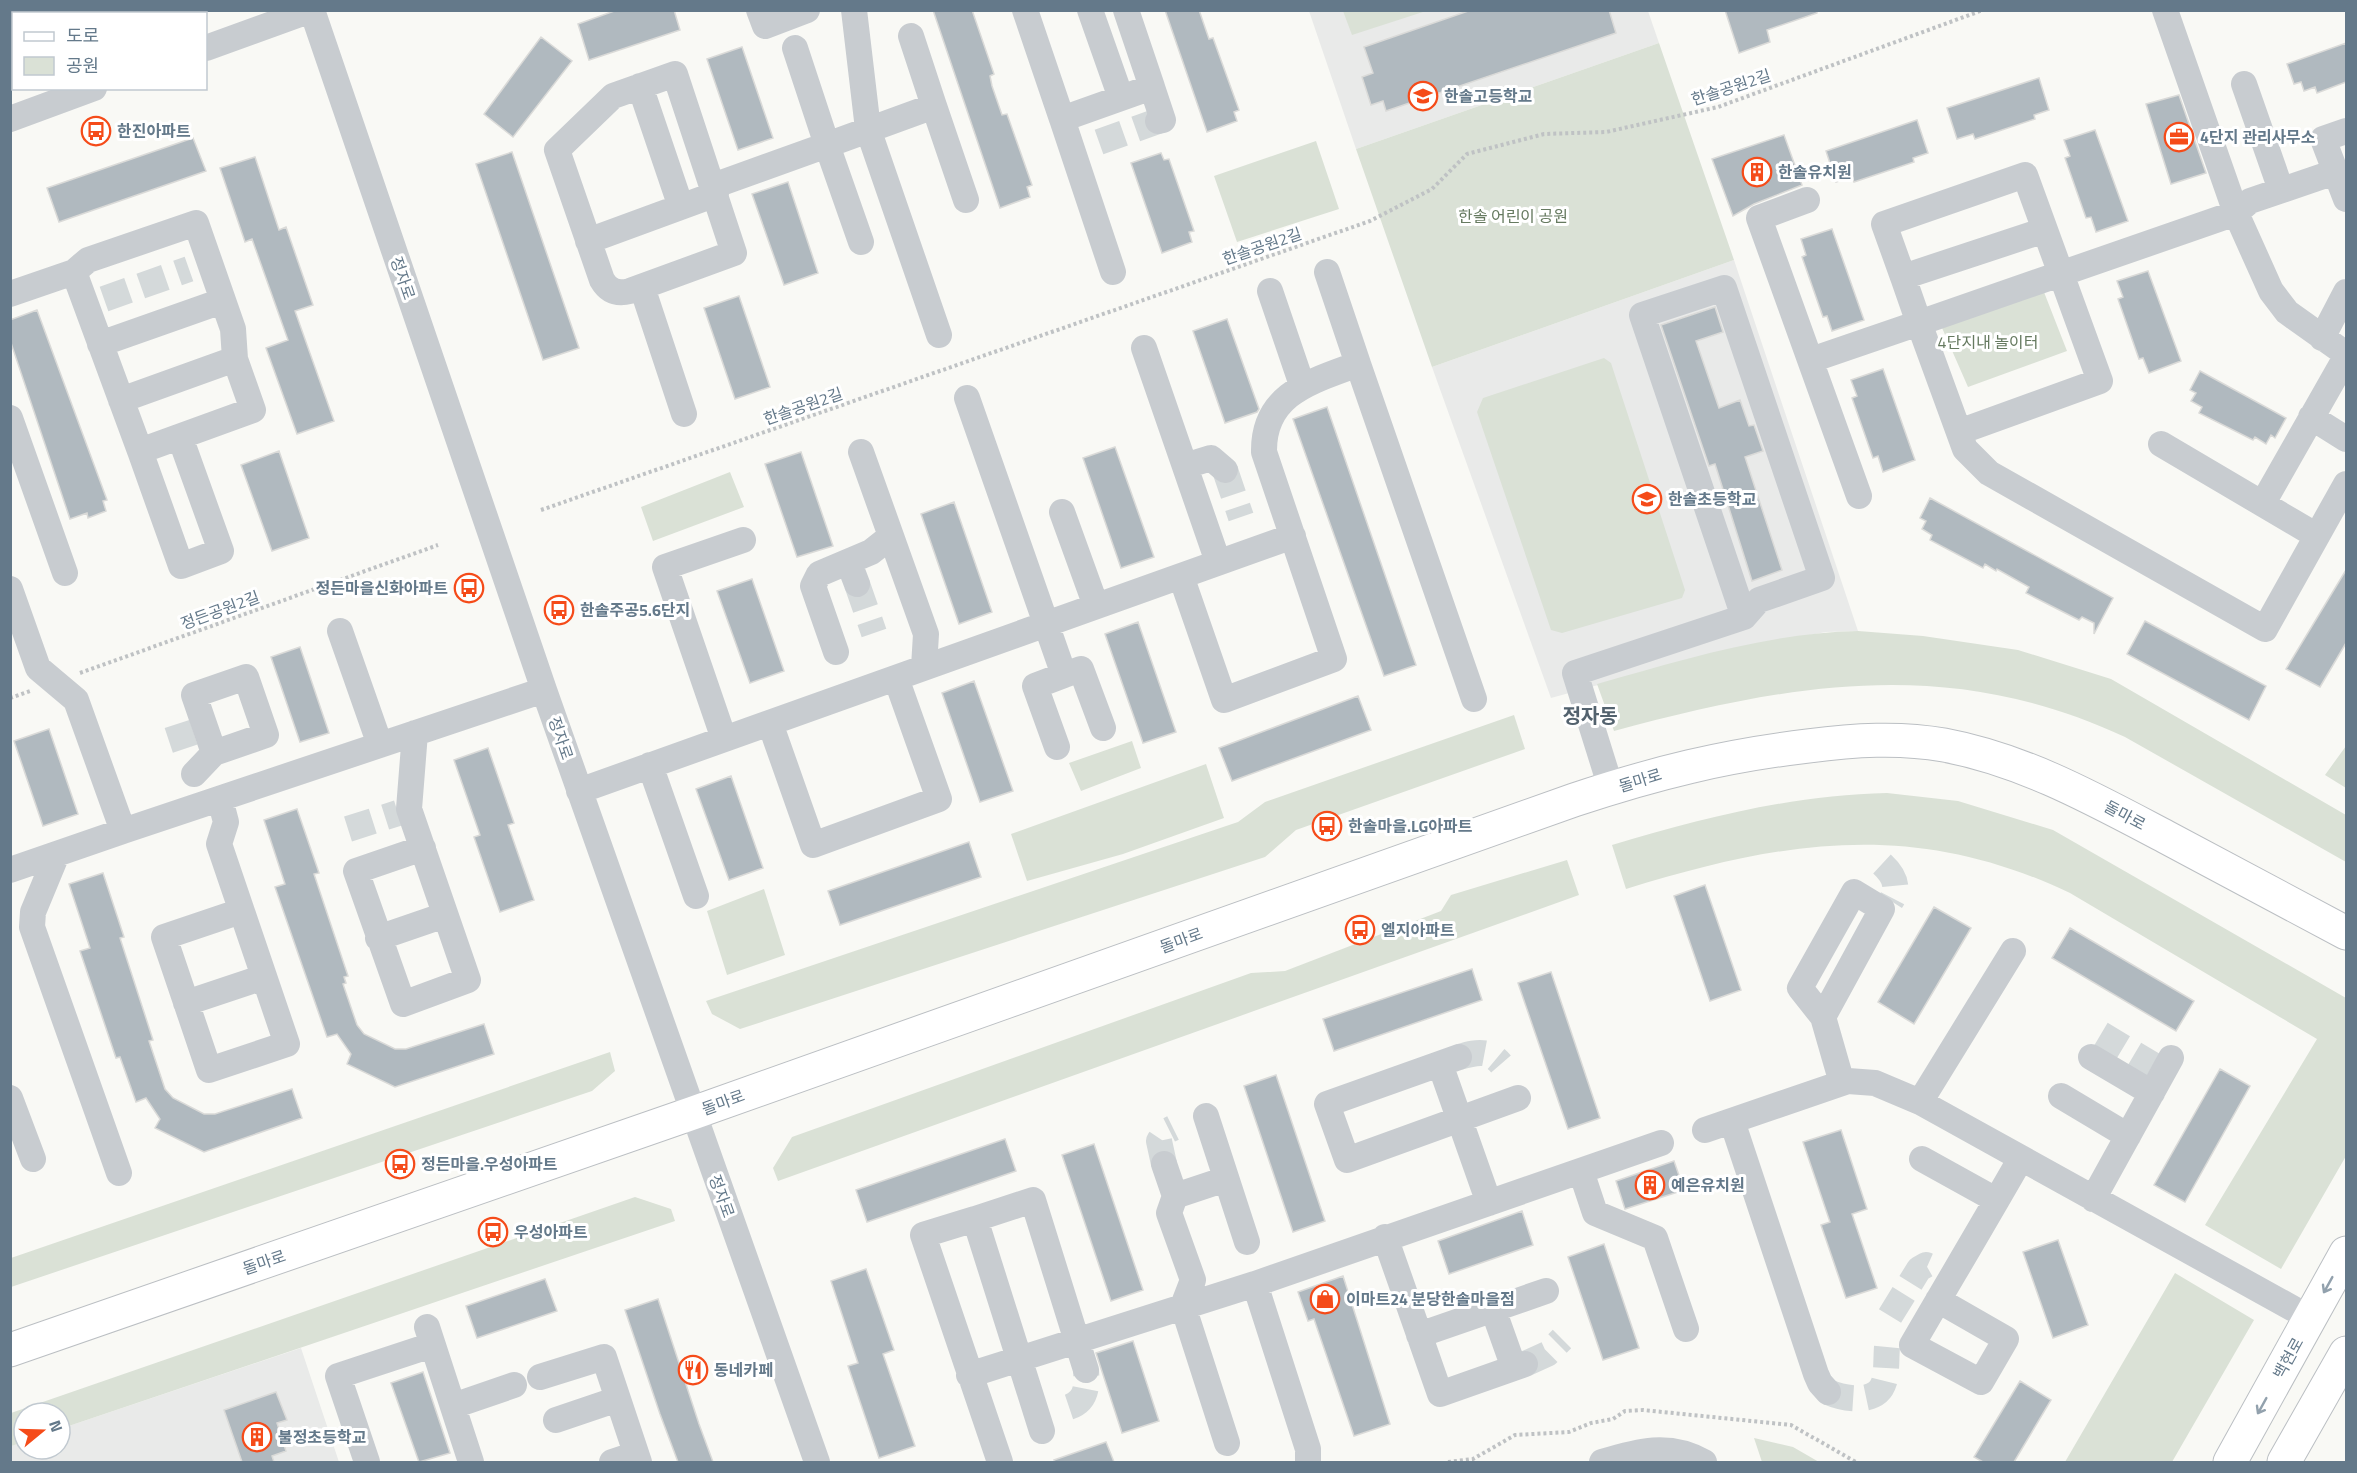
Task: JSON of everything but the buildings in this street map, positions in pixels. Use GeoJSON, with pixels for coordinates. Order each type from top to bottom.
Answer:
{"type":"FeatureCollection","features":[{"type":"Feature","properties":{"kind":"main road","name":"돌마로"},"geometry":{"type":"LineString","coordinates":[[10,1350],[693,1113],[1611,788],[1703,761],[1853,740],[1897,740],[1944,745],[2013,762],[2072,788],[2346,933]]}},
{"type":"Feature","properties":{"kind":"main road","name":"백현로"},"geometry":{"type":"LineString","coordinates":[[2230,1462],[2346,1253]]}},
{"type":"Feature","properties":{"kind":"main road"},"geometry":{"type":"LineString","coordinates":[[2284,1462],[2346,1353]]}},
{"type":"Feature","properties":{"kind":"street"},"geometry":{"type":"LineString","coordinates":[[207,48],[311,10]]}},
{"type":"Feature","properties":{"kind":"street","name":"정자로"},"geometry":{"type":"LineString","coordinates":[[311,10],[579,791],[817,1462]]}},
{"type":"Feature","properties":{"kind":"street"},"geometry":{"type":"LineString","coordinates":[[759,10],[765,26],[807,10]]}},
{"type":"Feature","properties":{"kind":"street"},"geometry":{"type":"LineString","coordinates":[[854,10],[868,129],[939,335]]}},
{"type":"Feature","properties":{"kind":"street"},"geometry":{"type":"LineString","coordinates":[[1025,10],[1113,272]]}},
{"type":"Feature","properties":{"kind":"street"},"geometry":{"type":"LineString","coordinates":[[1090,10],[1121,98]]}},
{"type":"Feature","properties":{"kind":"street"},"geometry":{"type":"LineString","coordinates":[[1126,10],[1163,120],[1158,122]]}},
{"type":"Feature","properties":{"kind":"street"},"geometry":{"type":"LineString","coordinates":[[2165,10],[2236,213],[2271,291],[2288,312],[2346,355],[2263,503]]}},
{"type":"Feature","properties":{"kind":"street"},"geometry":{"type":"LineString","coordinates":[[911,36],[966,200]]}},
{"type":"Feature","properties":{"kind":"street"},"geometry":{"type":"LineString","coordinates":[[795,48],[861,242]]}},
{"type":"Feature","properties":{"kind":"street"},"geometry":{"type":"LineString","coordinates":[[675,74],[714,190],[734,252],[621,293],[605,286],[557,150],[613,96],[675,74]]}},
{"type":"Feature","properties":{"kind":"street"},"geometry":{"type":"LineString","coordinates":[[2244,84],[2281,190]]}},
{"type":"Feature","properties":{"kind":"street"},"geometry":{"type":"LineString","coordinates":[[640,86],[681,207]]}},
{"type":"Feature","properties":{"kind":"street"},"geometry":{"type":"LineString","coordinates":[[1062,119],[1152,87]]}},
{"type":"Feature","properties":{"kind":"street"},"geometry":{"type":"LineString","coordinates":[[10,119],[89,90]]}},
{"type":"Feature","properties":{"kind":"street"},"geometry":{"type":"LineString","coordinates":[[588,241],[681,207],[714,190],[868,129],[934,106]]}},
{"type":"Feature","properties":{"kind":"street"},"geometry":{"type":"LineString","coordinates":[[2346,131],[2324,139],[2346,201]]}},
{"type":"Feature","properties":{"kind":"street"},"geometry":{"type":"LineString","coordinates":[[1811,360],[2236,213],[2250,201],[2335,172]]}},
{"type":"Feature","properties":{"kind":"street"},"geometry":{"type":"LineString","coordinates":[[1959,432],[2100,381],[2025,175],[1884,224],[1959,432],[1973,460],[1989,473],[2265,629],[2346,484]]}},
{"type":"Feature","properties":{"kind":"street"},"geometry":{"type":"LineString","coordinates":[[1807,200],[1759,218],[1859,496]]}},
{"type":"Feature","properties":{"kind":"street"},"geometry":{"type":"LineString","coordinates":[[10,294],[75,272],[88,260],[196,222],[233,329],[235,359],[253,410],[140,451]]}},
{"type":"Feature","properties":{"kind":"street"},"geometry":{"type":"LineString","coordinates":[[1903,277],[2045,230]]}},
{"type":"Feature","properties":{"kind":"street"},"geometry":{"type":"LineString","coordinates":[[75,272],[95,302],[100,344],[181,566],[221,551],[180,437]]}},
{"type":"Feature","properties":{"kind":"street"},"geometry":{"type":"LineString","coordinates":[[1327,272],[1474,699]]}},
{"type":"Feature","properties":{"kind":"street"},"geometry":{"type":"LineString","coordinates":[[642,287],[684,414]]}},
{"type":"Feature","properties":{"kind":"street"},"geometry":{"type":"LineString","coordinates":[[1611,788],[1575,673],[1744,617],[1759,600],[1822,578],[1724,288],[1642,315],[1744,617]]}},
{"type":"Feature","properties":{"kind":"street"},"geometry":{"type":"LineString","coordinates":[[1270,291],[1302,385]]}},
{"type":"Feature","properties":{"kind":"street"},"geometry":{"type":"LineString","coordinates":[[2322,338],[2346,292]]}},
{"type":"Feature","properties":{"kind":"street"},"geometry":{"type":"LineString","coordinates":[[100,344],[222,301]]}},
{"type":"Feature","properties":{"kind":"street"},"geometry":{"type":"LineString","coordinates":[[1144,348],[1218,562]]}},
{"type":"Feature","properties":{"kind":"street"},"geometry":{"type":"LineString","coordinates":[[121,400],[235,359]]}},
{"type":"Feature","properties":{"kind":"street"},"geometry":{"type":"LineString","coordinates":[[1181,576],[1224,700],[1334,659],[1264,452],[1264,437],[1267,423],[1276,409],[1302,385],[1358,364]]}},
{"type":"Feature","properties":{"kind":"street"},"geometry":{"type":"LineString","coordinates":[[967,398],[1064,675]]}},
{"type":"Feature","properties":{"kind":"street"},"geometry":{"type":"LineString","coordinates":[[2311,417],[2346,439]]}},
{"type":"Feature","properties":{"kind":"street"},"geometry":{"type":"LineString","coordinates":[[10,418],[65,573]]}},
{"type":"Feature","properties":{"kind":"street"},"geometry":{"type":"LineString","coordinates":[[2161,444],[2317,536]]}},
{"type":"Feature","properties":{"kind":"street"},"geometry":{"type":"LineString","coordinates":[[861,452],[926,634],[924,667]]}},
{"type":"Feature","properties":{"kind":"street"},"geometry":{"type":"LineString","coordinates":[[1185,466],[1211,458],[1225,470]]}},
{"type":"Feature","properties":{"kind":"street"},"geometry":{"type":"LineString","coordinates":[[1062,512],[1096,606]]}},
{"type":"Feature","properties":{"kind":"street"},"geometry":{"type":"LineString","coordinates":[[579,791],[1293,536]]}},
{"type":"Feature","properties":{"kind":"street"},"geometry":{"type":"LineString","coordinates":[[836,652],[813,586],[819,574],[853,573],[871,552],[890,537]]}},
{"type":"Feature","properties":{"kind":"street"},"geometry":{"type":"LineString","coordinates":[[724,739],[665,567],[743,540]]}},
{"type":"Feature","properties":{"kind":"street"},"geometry":{"type":"LineString","coordinates":[[10,589],[38,668],[76,700],[123,831]]}},
{"type":"Feature","properties":{"kind":"street"},"geometry":{"type":"LineString","coordinates":[[340,631],[380,745]]}},
{"type":"Feature","properties":{"kind":"street"},"geometry":{"type":"LineString","coordinates":[[1058,747],[1035,686],[1081,669],[1103,728]]}},
{"type":"Feature","properties":{"kind":"street"},"geometry":{"type":"LineString","coordinates":[[770,723],[813,845],[939,799],[896,678]]}},
{"type":"Feature","properties":{"kind":"street"},"geometry":{"type":"LineString","coordinates":[[10,870],[544,690]]}},
{"type":"Feature","properties":{"kind":"street"},"geometry":{"type":"LineString","coordinates":[[415,733],[404,811],[423,848],[468,980],[403,1004],[356,871],[423,848]]}},
{"type":"Feature","properties":{"kind":"street"},"geometry":{"type":"LineString","coordinates":[[214,753],[191,766],[226,822],[219,844],[287,1044],[209,1070],[164,937],[241,911]]}},
{"type":"Feature","properties":{"kind":"street"},"geometry":{"type":"LineString","coordinates":[[650,765],[696,896]]}},
{"type":"Feature","properties":{"kind":"street"},"geometry":{"type":"LineString","coordinates":[[57,854],[33,912],[32,927],[119,1173]]}},
{"type":"Feature","properties":{"kind":"street"},"geometry":{"type":"LineString","coordinates":[[1823,1017],[1887,905],[1854,892],[1800,988],[1823,1017],[1842,1083]]}},
{"type":"Feature","properties":{"kind":"street"},"geometry":{"type":"LineString","coordinates":[[378,938],[445,915]]}},
{"type":"Feature","properties":{"kind":"street"},"geometry":{"type":"LineString","coordinates":[[1920,1102],[2013,951]]}},
{"type":"Feature","properties":{"kind":"street"},"geometry":{"type":"LineString","coordinates":[[186,1003],[264,977]]}},
{"type":"Feature","properties":{"kind":"street"},"geometry":{"type":"LineString","coordinates":[[2091,1057],[2160,1072],[2093,1199]]}},
{"type":"Feature","properties":{"kind":"street"},"geometry":{"type":"LineString","coordinates":[[1489,1203],[1460,1120],[1450,1060],[1327,1104],[1347,1160],[1460,1120],[1518,1098]]}},
{"type":"Feature","properties":{"kind":"street"},"geometry":{"type":"LineString","coordinates":[[1705,1130],[1842,1083],[1875,1083],[1920,1102],[2310,1318]]}},
{"type":"Feature","properties":{"kind":"street"},"geometry":{"type":"LineString","coordinates":[[2061,1096],[2128,1136]]}},
{"type":"Feature","properties":{"kind":"street"},"geometry":{"type":"LineString","coordinates":[[10,1098],[33,1159]]}},
{"type":"Feature","properties":{"kind":"street"},"geometry":{"type":"LineString","coordinates":[[1206,1116],[1247,1242]]}},
{"type":"Feature","properties":{"kind":"street"},"geometry":{"type":"LineString","coordinates":[[1732,1121],[1816,1374],[1828,1392]]}},
{"type":"Feature","properties":{"kind":"street"},"geometry":{"type":"LineString","coordinates":[[969,1375],[1020,1361],[1255,1284],[1661,1143]]}},
{"type":"Feature","properties":{"kind":"street"},"geometry":{"type":"LineString","coordinates":[[1941,1283],[2021,1158]]}},
{"type":"Feature","properties":{"kind":"street"},"geometry":{"type":"LineString","coordinates":[[1922,1159],[1996,1200]]}},
{"type":"Feature","properties":{"kind":"street"},"geometry":{"type":"LineString","coordinates":[[1164,1164],[1175,1196],[1169,1214],[1193,1280],[1183,1306],[1227,1443]]}},
{"type":"Feature","properties":{"kind":"street"},"geometry":{"type":"LineString","coordinates":[[1581,1171],[1595,1213],[1655,1239],[1686,1329]]}},
{"type":"Feature","properties":{"kind":"street"},"geometry":{"type":"LineString","coordinates":[[1175,1196],[1226,1179]]}},
{"type":"Feature","properties":{"kind":"street"},"geometry":{"type":"LineString","coordinates":[[1000,1462],[923,1235],[1033,1200],[1086,1370]]}},
{"type":"Feature","properties":{"kind":"street"},"geometry":{"type":"LineString","coordinates":[[975,1220],[1042,1431]]}},
{"type":"Feature","properties":{"kind":"street"},"geometry":{"type":"LineString","coordinates":[[1385,1237],[1440,1394],[1520,1366],[1493,1309]]}},
{"type":"Feature","properties":{"kind":"street"},"geometry":{"type":"LineString","coordinates":[[1255,1284],[1308,1449],[1308,1462]]}},
{"type":"Feature","properties":{"kind":"street"},"geometry":{"type":"LineString","coordinates":[[1419,1335],[1546,1291]]}},
{"type":"Feature","properties":{"kind":"street"},"geometry":{"type":"LineString","coordinates":[[367,1462],[338,1376],[430,1336],[471,1462]]}},
{"type":"Feature","properties":{"kind":"street"},"geometry":{"type":"LineString","coordinates":[[540,1377],[603,1357],[618,1399],[629,1460]]}},
{"type":"Feature","properties":{"kind":"street"},"geometry":{"type":"LineString","coordinates":[[453,1406],[514,1385]]}},
{"type":"Feature","properties":{"kind":"street"},"geometry":{"type":"LineString","coordinates":[[556,1420],[618,1399]]}},
{"type":"Feature","properties":{"kind":"street"},"geometry":{"type":"LineString","coordinates":[[1602,1462],[1638,1451],[1656,1449],[1678,1451],[1704,1462]]}},
{"type":"Feature","properties":{"kind":"path","name":"한솔공원2길"},"geometry":{"type":"LineString","coordinates":[[541,510],[1370,221],[1432,189],[1467,154],[1544,134],[1606,132],[1718,107],[1983,10]]}},
{"type":"Feature","properties":{"kind":"path","name":"정든공원2길"},"geometry":{"type":"LineString","coordinates":[[78,674],[438,545]]}},
{"type":"Feature","properties":{"kind":"path"},"geometry":{"type":"LineString","coordinates":[[10,698],[33,690]]}},
{"type":"Feature","properties":{"kind":"shaded area","name":"한솔고등학교"},"geometry":{"type":"Polygon","coordinates":[[[1309,11],[1648,11],[1659,43],[1356,149],[1309,11]]]}},
{"type":"Feature","properties":{"kind":"shaded area","name":"한솔초등학교"},"geometry":{"type":"Polygon","coordinates":[[[1734,260],[1858,631],[1826,632],[1721,651],[1551,698],[1432,367],[1734,260]]]}},
{"type":"Feature","properties":{"kind":"shaded area"},"geometry":{"type":"Polygon","coordinates":[[[301,1348],[339,1462],[11,1462],[10,1446],[12,1445],[12,1461],[72,1461],[72,1425],[301,1348]]]}},
{"type":"Feature","properties":{"kind":"green space"},"geometry":{"type":"Polygon","coordinates":[[[1343,10],[1426,11],[1352,35],[1343,10]]]}},
{"type":"Feature","properties":{"kind":"green space","name":"한솔 어린이 공원"},"geometry":{"type":"Polygon","coordinates":[[[1659,43],[1734,260],[1432,367],[1356,149],[1659,43]]]}},
{"type":"Feature","properties":{"kind":"green space"},"geometry":{"type":"Polygon","coordinates":[[[1316,141],[1339,209],[1237,242],[1214,176],[1316,141]]]}},
{"type":"Feature","properties":{"kind":"green space","name":"4단지내 놀이터"},"geometry":{"type":"Polygon","coordinates":[[[2042,287],[2067,351],[1968,387],[1939,321],[2042,287]]]}},
{"type":"Feature","properties":{"kind":"green space"},"geometry":{"type":"Polygon","coordinates":[[[1604,358],[1611,363],[1685,590],[1682,598],[1562,633],[1551,630],[1477,412],[1483,398],[1604,358]]]}},
{"type":"Feature","properties":{"kind":"green space"},"geometry":{"type":"Polygon","coordinates":[[[730,472],[744,507],[653,541],[641,507],[730,472]]]}},
{"type":"Feature","properties":{"kind":"green space"},"geometry":{"type":"Polygon","coordinates":[[[1858,631],[1923,636],[2018,650],[2111,679],[2346,815],[2346,862],[2125,737],[2060,711],[1996,695],[1934,686],[1871,685],[1808,690],[1745,700],[1614,731],[1597,684],[1693,657],[1759,642],[1858,631]]]}},
{"type":"Feature","properties":{"kind":"green space"},"geometry":{"type":"Polygon","coordinates":[[[1514,715],[1525,749],[1296,830],[1265,857],[740,1029],[712,1014],[706,1001],[1238,822],[1265,802],[1514,715]]]}},
{"type":"Feature","properties":{"kind":"green space"},"geometry":{"type":"Polygon","coordinates":[[[1132,741],[1141,768],[1081,791],[1069,763],[1132,741]]]}},
{"type":"Feature","properties":{"kind":"green space"},"geometry":{"type":"Polygon","coordinates":[[[2346,746],[2346,788],[2325,775],[2346,746]]]}},
{"type":"Feature","properties":{"kind":"green space"},"geometry":{"type":"Polygon","coordinates":[[[1206,764],[1224,818],[1123,854],[1027,881],[1011,834],[1206,764]]]}},
{"type":"Feature","properties":{"kind":"green space"},"geometry":{"type":"Polygon","coordinates":[[[1887,793],[1958,801],[2053,830],[2346,998],[2346,1156],[2281,1269],[2205,1225],[2317,1039],[2070,893],[2013,870],[1957,854],[1903,846],[1849,845],[1795,849],[1684,872],[1626,889],[1612,845],[1714,817],[1782,803],[1887,793]]]}},
{"type":"Feature","properties":{"kind":"green space"},"geometry":{"type":"Polygon","coordinates":[[[1567,860],[1579,895],[778,1181],[773,1168],[792,1137],[1251,973],[1285,971],[1441,911],[1451,895],[1567,860]]]}},
{"type":"Feature","properties":{"kind":"green space"},"geometry":{"type":"Polygon","coordinates":[[[764,889],[785,955],[727,975],[707,911],[764,889]]]}},
{"type":"Feature","properties":{"kind":"green space"},"geometry":{"type":"Polygon","coordinates":[[[610,1052],[615,1071],[592,1091],[11,1287],[11,1258],[610,1052]]]}},
{"type":"Feature","properties":{"kind":"green space"},"geometry":{"type":"Polygon","coordinates":[[[635,1197],[671,1209],[675,1221],[72,1425],[72,1401],[46,1401],[635,1197]]]}},
{"type":"Feature","properties":{"kind":"green space"},"geometry":{"type":"Polygon","coordinates":[[[2175,1273],[2254,1320],[2172,1462],[2065,1462],[2175,1273]]]}},
{"type":"Feature","properties":{"kind":"green space"},"geometry":{"type":"Polygon","coordinates":[[[11,1413],[12,1413],[11,1446],[11,1413]]]}},
{"type":"Feature","properties":{"kind":"green space"},"geometry":{"type":"Polygon","coordinates":[[[1754,1438],[1793,1447],[1819,1462],[1762,1462],[1754,1438]]]}},
{"type":"Feature","properties":{"kind":"tunnel"},"geometry":{"type":"LineString","coordinates":[[1099,142],[1158,121]]}},
{"type":"Feature","properties":{"kind":"tunnel"},"geometry":{"type":"LineString","coordinates":[[104,299],[189,269]]}},
{"type":"Feature","properties":{"kind":"tunnel"},"geometry":{"type":"LineString","coordinates":[[1225,470],[1241,517]]}},
{"type":"Feature","properties":{"kind":"tunnel"},"geometry":{"type":"LineString","coordinates":[[857,584],[874,633]]}},
{"type":"Feature","properties":{"kind":"tunnel"},"geometry":{"type":"LineString","coordinates":[[177,724],[188,757]]}},
{"type":"Feature","properties":{"kind":"tunnel"},"geometry":{"type":"LineString","coordinates":[[348,829],[398,813]]}},
{"type":"Feature","properties":{"kind":"tunnel"},"geometry":{"type":"LineString","coordinates":[[1882,864],[1890,872],[1894,881],[1895,891],[1891,901]]}},
{"type":"Feature","properties":{"kind":"tunnel"},"geometry":{"type":"LineString","coordinates":[[2101,1034],[2153,1065]]}},
{"type":"Feature","properties":{"kind":"tunnel"},"geometry":{"type":"LineString","coordinates":[[1459,1057],[1482,1053],[1491,1056],[1501,1064]]}},
{"type":"Feature","properties":{"kind":"tunnel"},"geometry":{"type":"LineString","coordinates":[[1164,1164],[1159,1141],[1165,1132],[1173,1128]]}},
{"type":"Feature","properties":{"kind":"tunnel"},"geometry":{"type":"LineString","coordinates":[[1890,1316],[1919,1269],[1926,1265],[1935,1269]]}},
{"type":"Feature","properties":{"kind":"tunnel"},"geometry":{"type":"LineString","coordinates":[[1525,1364],[1547,1354],[1562,1339]]}},
{"type":"Feature","properties":{"kind":"tunnel"},"geometry":{"type":"LineString","coordinates":[[1828,1392],[1851,1398],[1875,1394],[1884,1382],[1887,1347]]}},
{"type":"Feature","properties":{"kind":"tunnel"},"geometry":{"type":"LineString","coordinates":[[1069,1407],[1083,1397],[1086,1387],[1086,1370]]}},
{"type":"Feature","properties":{"kind":"place","name":"한솔고등학교"},"geometry":{"type":"Point","coordinates":[1423,96]}},
{"type":"Feature","properties":{"kind":"place","name":"한진아파트"},"geometry":{"type":"Point","coordinates":[96,131]}},
{"type":"Feature","properties":{"kind":"place","name":"4단지 관리사무소"},"geometry":{"type":"Point","coordinates":[2179,137]}},
{"type":"Feature","properties":{"kind":"place","name":"한솔유치원"},"geometry":{"type":"Point","coordinates":[1757,172]}},
{"type":"Feature","properties":{"kind":"place","name":"한솔초등학교"},"geometry":{"type":"Point","coordinates":[1647,499]}},
{"type":"Feature","properties":{"kind":"place","name":"정든마을신화아파트"},"geometry":{"type":"Point","coordinates":[469,588]}},
{"type":"Feature","properties":{"kind":"place","name":"한솔주공5.6단지"},"geometry":{"type":"Point","coordinates":[559,610]}},
{"type":"Feature","properties":{"kind":"place","name":"한솔마을.LG아파트"},"geometry":{"type":"Point","coordinates":[1327,826]}},
{"type":"Feature","properties":{"kind":"place","name":"엘지아파트"},"geometry":{"type":"Point","coordinates":[1360,930]}},
{"type":"Feature","properties":{"kind":"place","name":"정든마을.우성아파트"},"geometry":{"type":"Point","coordinates":[400,1164]}},
{"type":"Feature","properties":{"kind":"place","name":"예은유치원"},"geometry":{"type":"Point","coordinates":[1650,1185]}},
{"type":"Feature","properties":{"kind":"place","name":"우성아파트"},"geometry":{"type":"Point","coordinates":[493,1232]}},
{"type":"Feature","properties":{"kind":"place","name":"이마트24 분당한솔마을점"},"geometry":{"type":"Point","coordinates":[1325,1299]}},
{"type":"Feature","properties":{"kind":"place","name":"동네카페"},"geometry":{"type":"Point","coordinates":[693,1370]}},
{"type":"Feature","properties":{"kind":"place","name":"불정초등학교"},"geometry":{"type":"Point","coordinates":[257,1437]}},
{"type":"Feature","properties":{"kind":"district","name":"정자동"},"geometry":{"type":"Point","coordinates":[1590,716]}}]}
